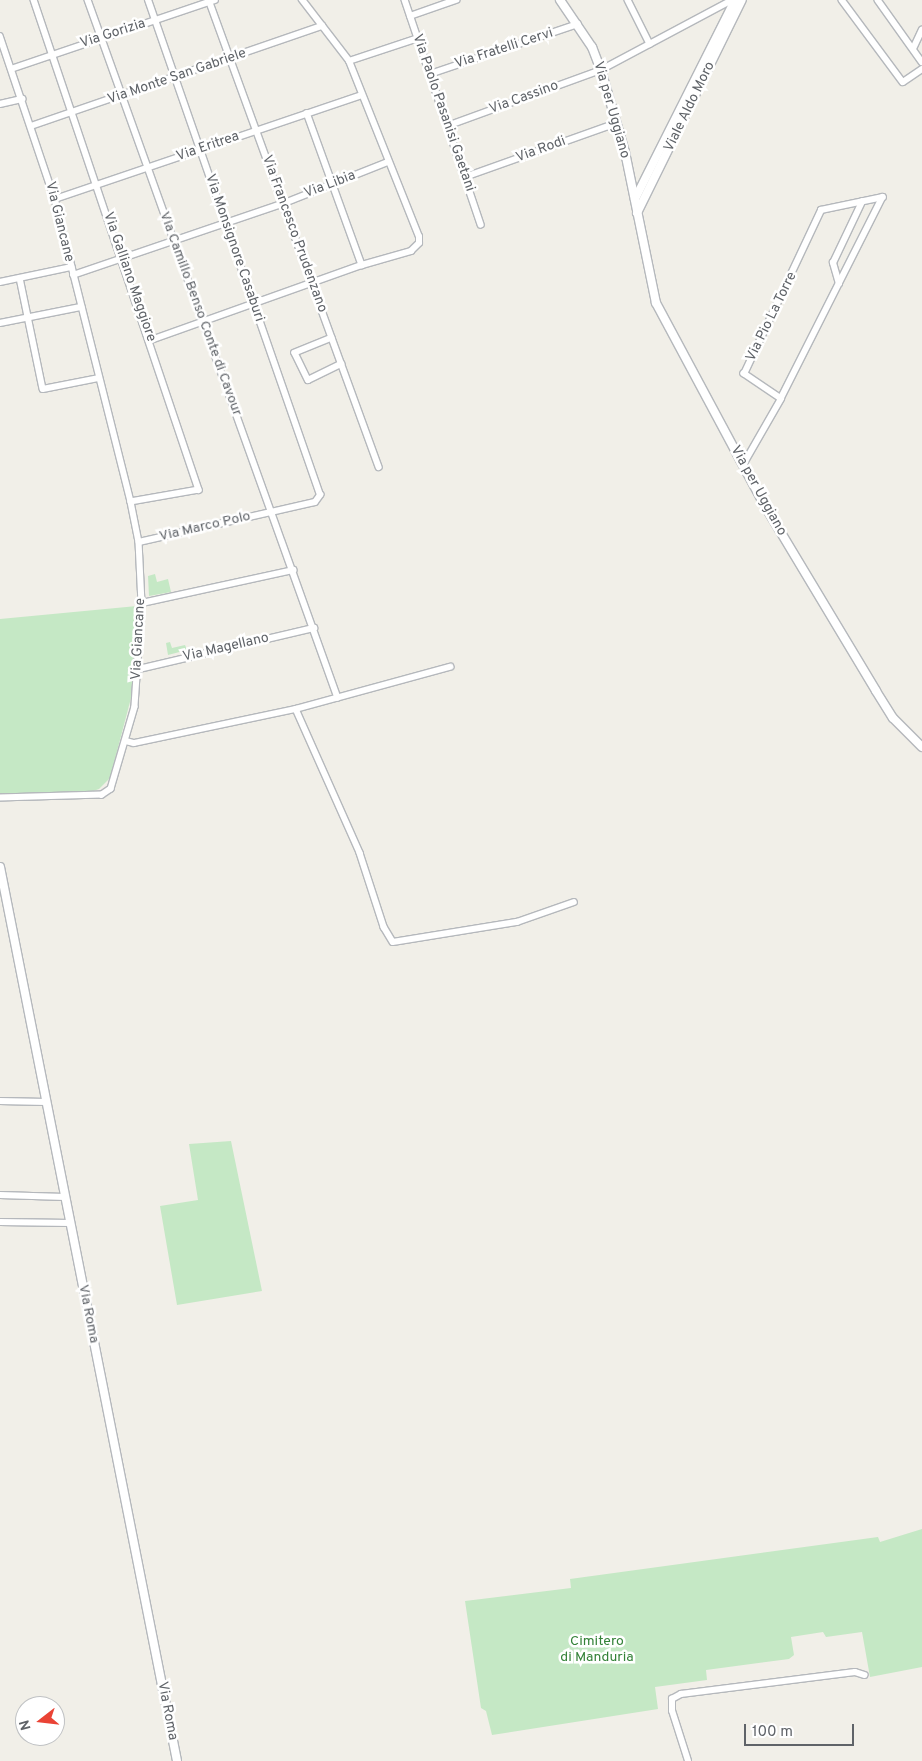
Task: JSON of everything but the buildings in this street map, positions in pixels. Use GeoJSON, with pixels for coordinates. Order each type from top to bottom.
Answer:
{"type":"FeatureCollection","features":[{"type":"Feature","properties":{"kind":"street","name":"Via Galliano Maggiore"},"geometry":{"type":"LineString","coordinates":[[34,0],[151,340],[198,490],[131,502]]}},
{"type":"Feature","properties":{"kind":"street","name":"Via Camillo Benso Conte di Cavour"},"geometry":{"type":"LineString","coordinates":[[88,0],[270,510],[294,570],[338,698]]}},
{"type":"Feature","properties":{"kind":"street","name":"Via Monsignore Casaburi"},"geometry":{"type":"LineString","coordinates":[[148,0],[320,495]]}},
{"type":"Feature","properties":{"kind":"street"},"geometry":{"type":"LineString","coordinates":[[151,340],[362,264],[411,251],[419,242],[419,237],[349,61],[302,0]]}},
{"type":"Feature","properties":{"kind":"street","name":"Via Paolo Pasanisi Gaetani"},"geometry":{"type":"LineString","coordinates":[[404,0],[481,225]]}},
{"type":"Feature","properties":{"kind":"street"},"geometry":{"type":"LineString","coordinates":[[410,16],[456,0]]}},
{"type":"Feature","properties":{"kind":"street","name":"Via per Uggiano"},"geometry":{"type":"LineString","coordinates":[[562,0],[578,24],[601,70],[617,123],[635,199],[656,303],[743,465],[876,691],[893,718],[922,747]]}},
{"type":"Feature","properties":{"kind":"street"},"geometry":{"type":"LineString","coordinates":[[628,0],[650,44]]}},
{"type":"Feature","properties":{"kind":"street","name":"Via Cassino"},"geometry":{"type":"LineString","coordinates":[[448,126],[601,70],[733,0]]}},
{"type":"Feature","properties":{"kind":"street","name":"Viale Aldo Moro"},"geometry":{"type":"LineString","coordinates":[[635,199],[733,0]]}},
{"type":"Feature","properties":{"kind":"street","name":"Viale Aldo Moro"},"geometry":{"type":"LineString","coordinates":[[638,214],[742,0]]}},
{"type":"Feature","properties":{"kind":"street"},"geometry":{"type":"LineString","coordinates":[[842,0],[903,82],[922,69]]}},
{"type":"Feature","properties":{"kind":"street"},"geometry":{"type":"LineString","coordinates":[[878,0],[922,62]]}},
{"type":"Feature","properties":{"kind":"street","name":"Via Gorizia"},"geometry":{"type":"LineString","coordinates":[[12,69],[211,1]]}},
{"type":"Feature","properties":{"kind":"street","name":"Via Francesco Prudenzano"},"geometry":{"type":"LineString","coordinates":[[211,1],[282,204],[378,467]]}},
{"type":"Feature","properties":{"kind":"street","name":"Via Fratelli Cervi"},"geometry":{"type":"LineString","coordinates":[[430,74],[578,24]]}},
{"type":"Feature","properties":{"kind":"street","name":"Via Monte San Gabriele"},"geometry":{"type":"LineString","coordinates":[[31,126],[322,26]]}},
{"type":"Feature","properties":{"kind":"street"},"geometry":{"type":"LineString","coordinates":[[913,49],[922,30]]}},
{"type":"Feature","properties":{"kind":"street","name":"Via Giancane"},"geometry":{"type":"LineString","coordinates":[[0,36],[3,54],[12,69],[54,199],[131,502],[139,542],[142,603],[139,668],[126,741],[117,775],[110,789],[102,795],[0,798]]}},
{"type":"Feature","properties":{"kind":"street"},"geometry":{"type":"LineString","coordinates":[[349,61],[418,38]]}},
{"type":"Feature","properties":{"kind":"street","name":"Via Eritrea"},"geometry":{"type":"LineString","coordinates":[[54,199],[362,95]]}},
{"type":"Feature","properties":{"kind":"street"},"geometry":{"type":"LineString","coordinates":[[0,104],[22,99]]}},
{"type":"Feature","properties":{"kind":"street"},"geometry":{"type":"LineString","coordinates":[[307,113],[362,264]]}},
{"type":"Feature","properties":{"kind":"street","name":"Via Rodi"},"geometry":{"type":"LineString","coordinates":[[465,177],[617,123]]}},
{"type":"Feature","properties":{"kind":"street","name":"Via Libia"},"geometry":{"type":"LineString","coordinates":[[73,275],[282,204],[388,162]]}},
{"type":"Feature","properties":{"kind":"street"},"geometry":{"type":"LineString","coordinates":[[743,465],[781,399],[883,197],[862,202],[833,263],[839,284]]}},
{"type":"Feature","properties":{"kind":"street","name":"Via Pio La Torre"},"geometry":{"type":"LineString","coordinates":[[781,399],[744,374],[821,210],[862,202]]}},
{"type":"Feature","properties":{"kind":"street"},"geometry":{"type":"LineString","coordinates":[[0,282],[71,267]]}},
{"type":"Feature","properties":{"kind":"street"},"geometry":{"type":"LineString","coordinates":[[20,278],[43,389],[99,378]]}},
{"type":"Feature","properties":{"kind":"street"},"geometry":{"type":"LineString","coordinates":[[0,323],[81,307]]}},
{"type":"Feature","properties":{"kind":"street"},"geometry":{"type":"LineString","coordinates":[[332,338],[295,353],[308,380],[341,364]]}},
{"type":"Feature","properties":{"kind":"street","name":"Via Marco Polo"},"geometry":{"type":"LineString","coordinates":[[139,542],[270,510],[315,502],[320,495]]}},
{"type":"Feature","properties":{"kind":"street"},"geometry":{"type":"LineString","coordinates":[[142,603],[294,570]]}},
{"type":"Feature","properties":{"kind":"street","name":"Via Magellano"},"geometry":{"type":"LineString","coordinates":[[139,668],[314,628]]}},
{"type":"Feature","properties":{"kind":"street"},"geometry":{"type":"LineString","coordinates":[[126,741],[134,743],[296,709],[450,667]]}},
{"type":"Feature","properties":{"kind":"street"},"geometry":{"type":"LineString","coordinates":[[296,709],[360,853],[384,927],[393,942],[517,922],[574,902]]}},
{"type":"Feature","properties":{"kind":"street","name":"Via Roma"},"geometry":{"type":"LineString","coordinates":[[0,867],[177,1761]]}},
{"type":"Feature","properties":{"kind":"street"},"geometry":{"type":"LineString","coordinates":[[0,1101],[46,1102]]}},
{"type":"Feature","properties":{"kind":"street"},"geometry":{"type":"LineString","coordinates":[[0,1195],[65,1197]]}},
{"type":"Feature","properties":{"kind":"street"},"geometry":{"type":"LineString","coordinates":[[0,1222],[70,1223]]}},
{"type":"Feature","properties":{"kind":"street"},"geometry":{"type":"LineString","coordinates":[[688,1761],[672,1711],[672,1699],[681,1694],[855,1672],[865,1675]]}},
{"type":"Feature","properties":{"kind":"green space"},"geometry":{"type":"Polygon","coordinates":[[[155,574],[157,582],[168,579],[171,592],[149,596],[148,576],[155,574]]]}},
{"type":"Feature","properties":{"kind":"green space"},"geometry":{"type":"Polygon","coordinates":[[[137,606],[131,698],[110,778],[99,789],[87,793],[0,796],[0,619],[137,606]]]}},
{"type":"Feature","properties":{"kind":"green space"},"geometry":{"type":"Polygon","coordinates":[[[170,642],[172,648],[185,645],[187,650],[168,655],[166,643],[170,642]]]}},
{"type":"Feature","properties":{"kind":"green space"},"geometry":{"type":"Polygon","coordinates":[[[231,1141],[262,1291],[177,1305],[160,1206],[198,1200],[189,1144],[231,1141]]]}},
{"type":"Feature","properties":{"kind":"green space","name":"Cimitero di Manduria"},"geometry":{"type":"Polygon","coordinates":[[[922,1529],[922,1667],[870,1677],[862,1632],[826,1637],[823,1632],[791,1637],[794,1655],[789,1659],[706,1670],[707,1680],[655,1687],[658,1709],[492,1735],[486,1711],[481,1708],[465,1601],[571,1588],[570,1579],[878,1537],[880,1542],[922,1529]]]}}]}
